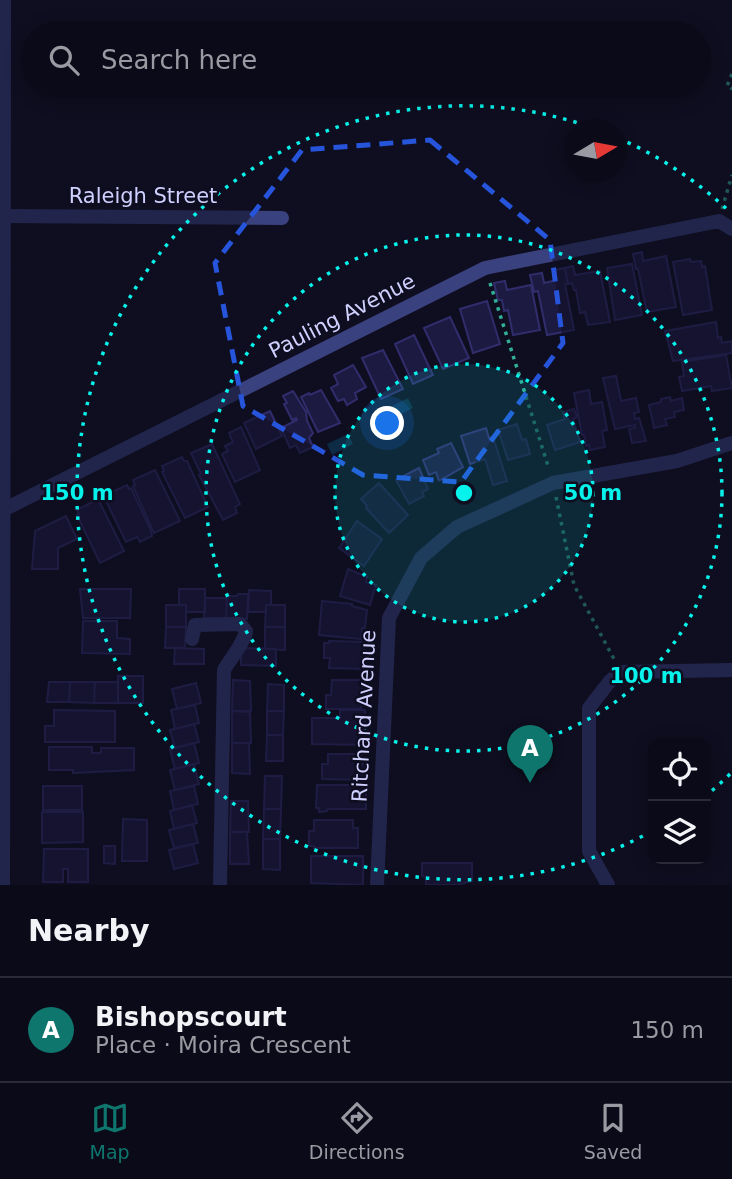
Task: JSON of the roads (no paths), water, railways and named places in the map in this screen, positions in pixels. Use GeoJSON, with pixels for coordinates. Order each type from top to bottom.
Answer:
{"type":"FeatureCollection","features":[{"type":"Feature","properties":{"kind":"street"},"geometry":{"type":"LineString","coordinates":[[3,885],[4,0]]}},
{"type":"Feature","properties":{"kind":"street","name":"Raleigh Street"},"geometry":{"type":"LineString","coordinates":[[4,216],[282,218]]}},
{"type":"Feature","properties":{"kind":"street","name":"Pauling Avenue"},"geometry":{"type":"LineString","coordinates":[[5,509],[485,268],[719,221],[732,229]]}},
{"type":"Feature","properties":{"kind":"street","name":"Ritchard Avenue"},"geometry":{"type":"LineString","coordinates":[[377,885],[389,618],[421,558],[457,527],[553,483],[677,461],[732,443]]}},
{"type":"Feature","properties":{"kind":"street"},"geometry":{"type":"LineString","coordinates":[[192,639],[195,625],[240,624],[246,631],[245,639],[235,650],[224,670],[220,885]]}},
{"type":"Feature","properties":{"kind":"street"},"geometry":{"type":"LineString","coordinates":[[608,885],[589,851],[589,708],[610,681],[621,672],[732,670]]}},
{"type":"Feature","properties":{"kind":"water"},"geometry":{"type":"Polygon","coordinates":[[[408,398],[413,408],[391,419],[386,409],[408,398]]]}},
{"type":"Feature","properties":{"kind":"water"},"geometry":{"type":"Polygon","coordinates":[[[348,434],[353,444],[332,455],[327,444],[348,434]]]}},
{"type":"Feature","properties":{"kind":"place","name":"Bishopscourt"},"geometry":{"type":"Point","coordinates":[530,783]}}]}
